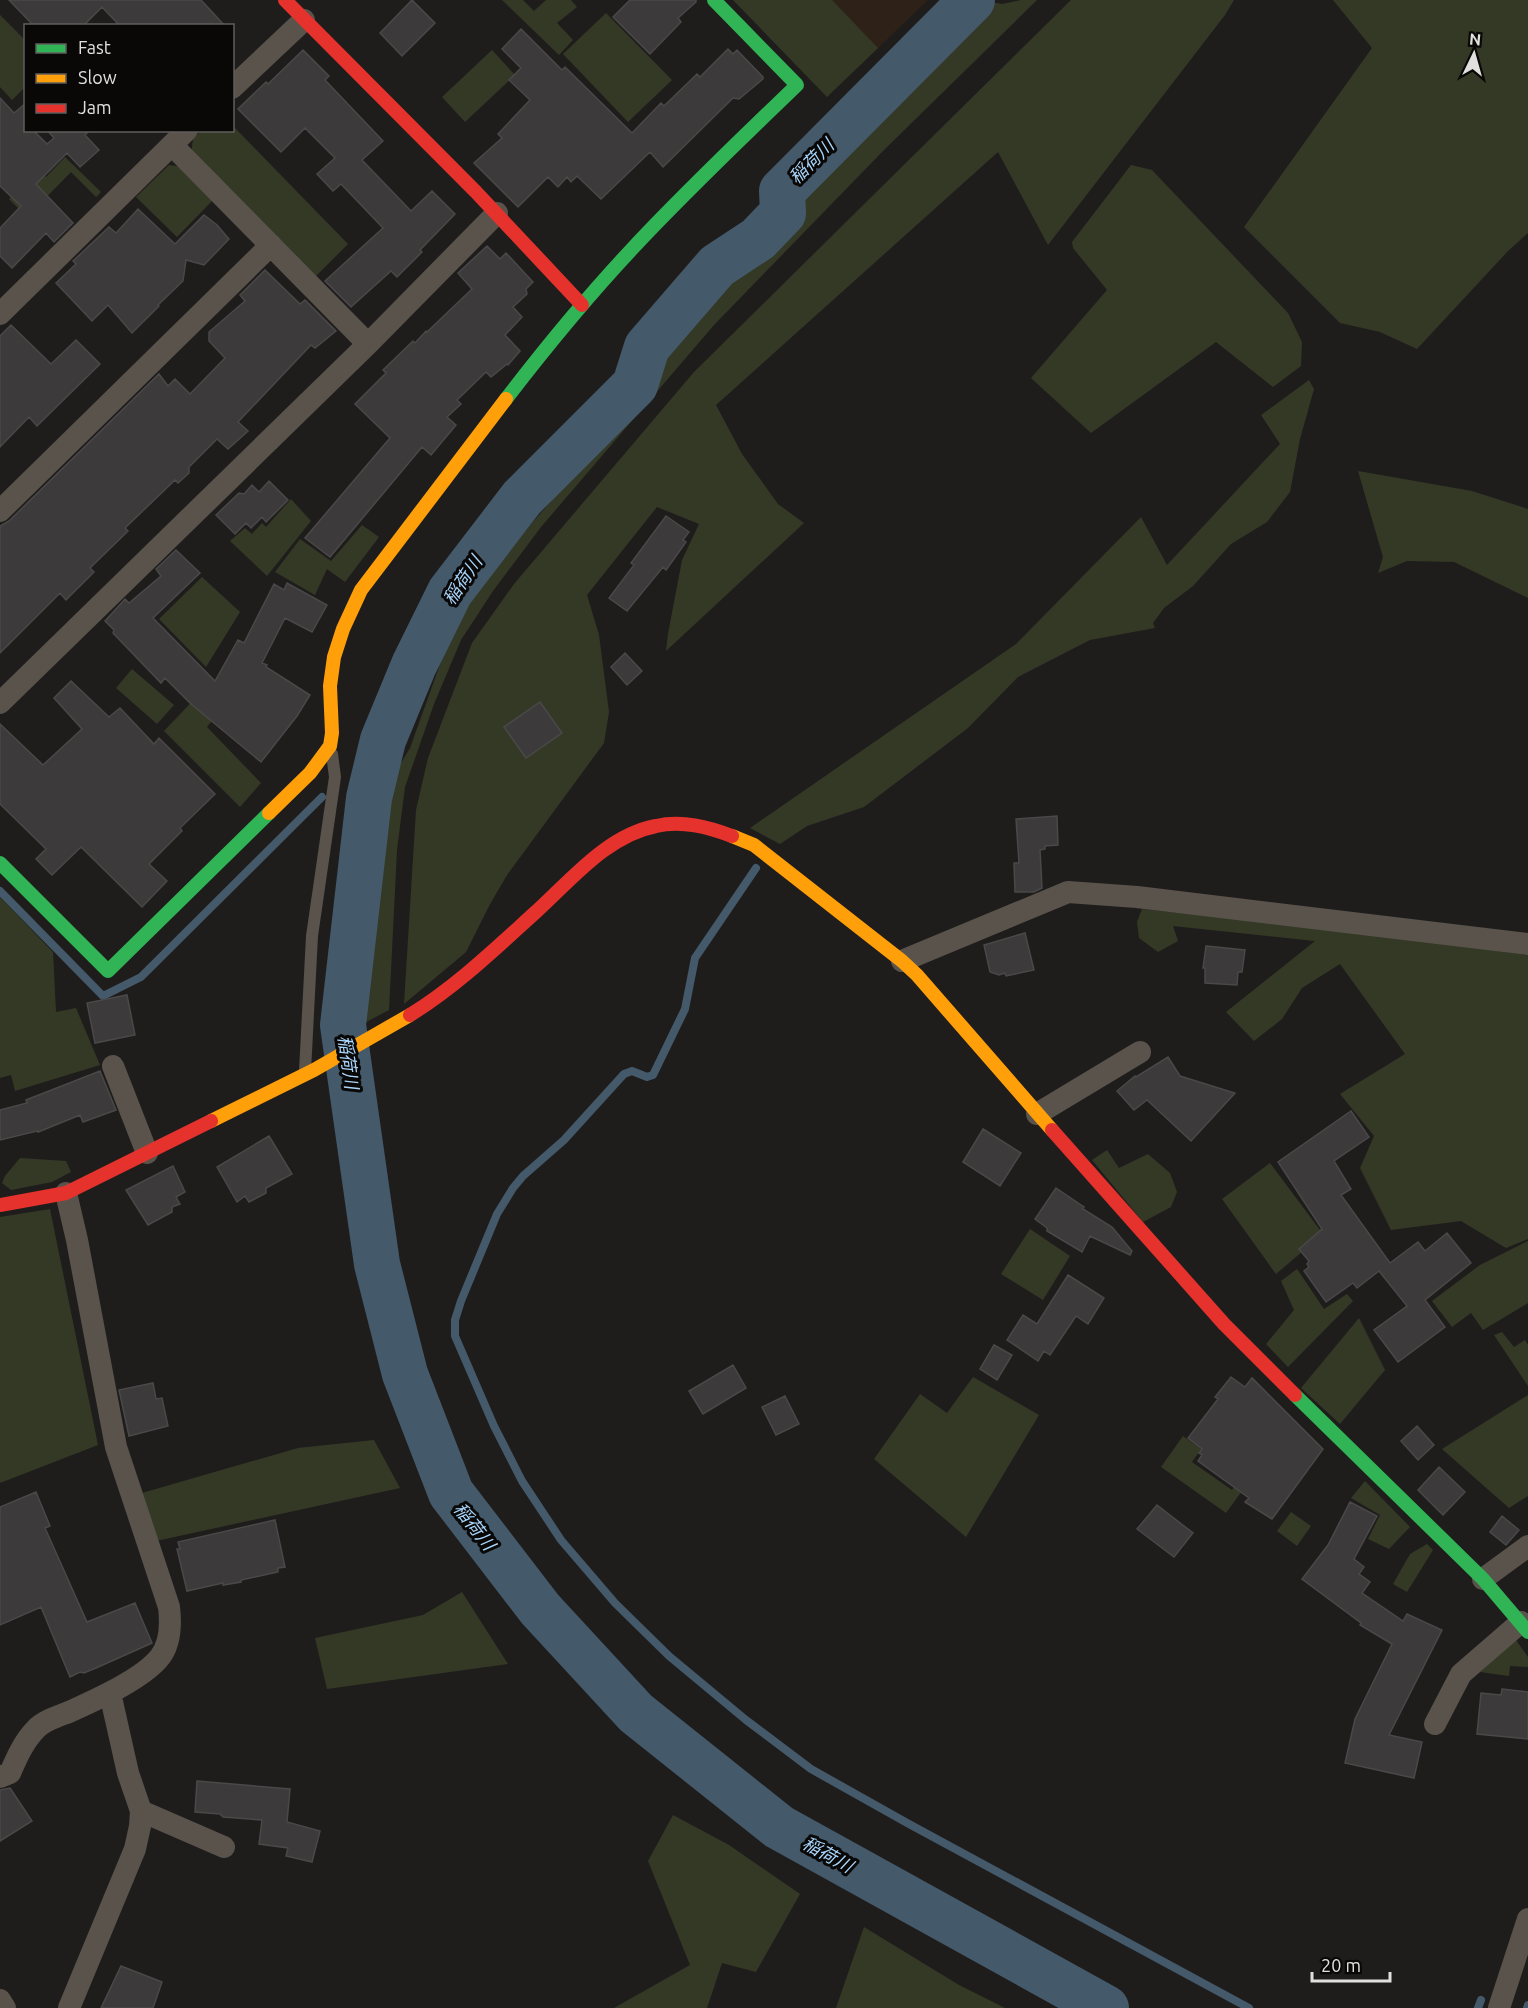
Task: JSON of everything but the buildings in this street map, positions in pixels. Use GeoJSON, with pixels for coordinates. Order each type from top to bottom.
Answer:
{"type":"FeatureCollection","features":[{"type":"Feature","properties":{"kind":"street"},"geometry":{"type":"LineString","coordinates":[[285,0],[497,213],[582,305]]}},
{"type":"Feature","properties":{"kind":"street"},"geometry":{"type":"LineString","coordinates":[[0,863],[108,971],[310,773],[331,744],[329,699],[333,664],[341,632],[361,590],[468,447],[582,305],[681,196],[797,85],[714,0]]}},
{"type":"Feature","properties":{"kind":"street"},"geometry":{"type":"LineString","coordinates":[[234,86],[304,20]]}},
{"type":"Feature","properties":{"kind":"street"},"geometry":{"type":"LineString","coordinates":[[0,314],[180,138],[271,245],[368,344]]}},
{"type":"Feature","properties":{"kind":"street"},"geometry":{"type":"LineString","coordinates":[[0,703],[368,344],[497,213]]}},
{"type":"Feature","properties":{"kind":"street"},"geometry":{"type":"LineString","coordinates":[[0,511],[271,245]]}},
{"type":"Feature","properties":{"kind":"street"},"geometry":{"type":"LineString","coordinates":[[0,1205],[66,1193],[310,1072],[386,1029],[441,993],[480,963],[600,854],[640,830],[656,825],[677,824],[705,826],[729,834],[754,845],[917,975],[1234,1335],[1483,1579],[1524,1627],[1461,1674],[1435,1724]]}},
{"type":"Feature","properties":{"kind":"street"},"geometry":{"type":"LineString","coordinates":[[902,961],[1068,892],[1137,897],[1528,944]]}},
{"type":"Feature","properties":{"kind":"street"},"geometry":{"type":"LineString","coordinates":[[1037,1114],[1140,1053]]}},
{"type":"Feature","properties":{"kind":"street"},"geometry":{"type":"LineString","coordinates":[[113,1066],[147,1153]]}},
{"type":"Feature","properties":{"kind":"street"},"geometry":{"type":"LineString","coordinates":[[0,1777],[10,1773],[21,1750],[37,1727],[110,1693],[148,1668],[161,1656],[171,1626],[169,1607],[116,1447],[66,1193]]}},
{"type":"Feature","properties":{"kind":"street"},"geometry":{"type":"LineString","coordinates":[[1483,1579],[1528,1546]]}},
{"type":"Feature","properties":{"kind":"street"},"geometry":{"type":"LineString","coordinates":[[69,2008],[135,1849],[140,1826],[141,1810],[128,1773],[110,1693]]}},
{"type":"Feature","properties":{"kind":"street"},"geometry":{"type":"LineString","coordinates":[[141,1810],[224,1847]]}},
{"type":"Feature","properties":{"kind":"street"},"geometry":{"type":"LineString","coordinates":[[1499,2008],[1524,1947],[1528,1919]]}},
{"type":"Feature","properties":{"kind":"street"},"geometry":{"type":"LineString","coordinates":[[0,2000],[5,2008]]}},
{"type":"Feature","properties":{"kind":"lane"},"geometry":{"type":"LineString","coordinates":[[310,1072],[312,936],[335,777],[331,744]]}},
{"type":"Feature","properties":{"kind":"shaded area"},"geometry":{"type":"Polygon","coordinates":[[[734,0],[928,0],[827,97],[734,0]]]}},
{"type":"Feature","properties":{"kind":"green space"},"geometry":{"type":"Polygon","coordinates":[[[502,0],[523,0],[534,11],[546,0],[571,0],[577,7],[557,23],[573,40],[559,55],[502,0]]]}},
{"type":"Feature","properties":{"kind":"green space"},"geometry":{"type":"Polygon","coordinates":[[[733,0],[832,0],[878,48],[827,97],[733,0]]]}},
{"type":"Feature","properties":{"kind":"green space"},"geometry":{"type":"Polygon","coordinates":[[[980,0],[1002,4],[1021,0],[1037,0],[884,150],[714,325],[541,527],[493,591],[461,640],[434,704],[405,787],[397,850],[389,1010],[351,1030],[348,1024],[383,793],[410,748],[447,645],[474,596],[532,523],[639,400],[690,317],[736,278],[774,237],[800,216],[797,190],[891,99],[980,0]]]}},
{"type":"Feature","properties":{"kind":"green space"},"geometry":{"type":"Polygon","coordinates":[[[1071,0],[1234,0],[1225,15],[1048,245],[998,152],[716,405],[742,454],[778,504],[804,523],[666,651],[682,560],[699,524],[657,507],[587,595],[599,635],[609,712],[604,743],[507,875],[466,952],[404,1004],[416,810],[428,758],[472,643],[514,584],[694,372],[1071,0]]]}},
{"type":"Feature","properties":{"kind":"green space"},"geometry":{"type":"Polygon","coordinates":[[[1333,0],[1528,0],[1528,233],[1508,251],[1417,349],[1380,332],[1340,323],[1244,227],[1372,48],[1333,0]]]}},
{"type":"Feature","properties":{"kind":"green space"},"geometry":{"type":"Polygon","coordinates":[[[606,13],[672,80],[628,122],[563,54],[606,13]]]}},
{"type":"Feature","properties":{"kind":"green space"},"geometry":{"type":"Polygon","coordinates":[[[0,15],[24,39],[24,88],[12,100],[0,87],[0,15]]]}},
{"type":"Feature","properties":{"kind":"green space"},"geometry":{"type":"Polygon","coordinates":[[[492,50],[515,75],[465,122],[442,97],[492,50]]]}},
{"type":"Feature","properties":{"kind":"green space"},"geometry":{"type":"Polygon","coordinates":[[[234,127],[348,244],[315,277],[191,154],[193,139],[200,132],[234,132],[234,127]]]}},
{"type":"Feature","properties":{"kind":"green space"},"geometry":{"type":"Polygon","coordinates":[[[65,157],[101,192],[96,197],[71,172],[27,217],[9,199],[30,177],[40,172],[46,177],[65,157]]]}},
{"type":"Feature","properties":{"kind":"green space"},"geometry":{"type":"Polygon","coordinates":[[[169,165],[183,167],[215,198],[177,237],[136,197],[169,165]]]}},
{"type":"Feature","properties":{"kind":"green space"},"geometry":{"type":"Polygon","coordinates":[[[1131,165],[1152,170],[1288,313],[1302,342],[1301,366],[1273,387],[1216,342],[1091,433],[1031,378],[1107,290],[1073,248],[1072,242],[1131,165]]]}},
{"type":"Feature","properties":{"kind":"green space"},"geometry":{"type":"Polygon","coordinates":[[[1309,380],[1314,389],[1300,439],[1290,492],[1267,522],[1231,544],[1193,586],[1164,608],[1153,623],[1155,628],[1090,640],[1018,677],[968,728],[864,807],[807,826],[780,844],[750,828],[1016,644],[1141,517],[1167,565],[1280,444],[1261,415],[1309,380]]]}},
{"type":"Feature","properties":{"kind":"green space"},"geometry":{"type":"Polygon","coordinates":[[[1358,471],[1472,491],[1528,509],[1528,598],[1454,562],[1407,561],[1378,573],[1383,557],[1358,471]]]}},
{"type":"Feature","properties":{"kind":"green space"},"geometry":{"type":"Polygon","coordinates":[[[291,499],[311,521],[267,576],[230,541],[245,528],[252,534],[262,523],[266,527],[291,499]]]}},
{"type":"Feature","properties":{"kind":"green space"},"geometry":{"type":"Polygon","coordinates":[[[362,525],[379,537],[345,582],[327,569],[315,595],[275,572],[300,539],[331,561],[362,525]]]}},
{"type":"Feature","properties":{"kind":"green space"},"geometry":{"type":"Polygon","coordinates":[[[202,577],[240,612],[206,667],[159,619],[202,577]]]}},
{"type":"Feature","properties":{"kind":"green space"},"geometry":{"type":"Polygon","coordinates":[[[132,669],[174,705],[157,724],[116,688],[132,669]]]}},
{"type":"Feature","properties":{"kind":"green space"},"geometry":{"type":"Polygon","coordinates":[[[204,689],[224,706],[207,727],[261,783],[240,807],[164,731],[204,689]]]}},
{"type":"Feature","properties":{"kind":"green space"},"geometry":{"type":"Polygon","coordinates":[[[0,897],[53,952],[56,1012],[76,1008],[100,1065],[15,1091],[11,1075],[0,1078],[0,897]]]}},
{"type":"Feature","properties":{"kind":"green space"},"geometry":{"type":"Polygon","coordinates":[[[1142,909],[1311,927],[1528,955],[1528,1239],[1506,1248],[1461,1221],[1391,1230],[1360,1168],[1374,1136],[1340,1094],[1405,1054],[1340,964],[1302,988],[1282,1019],[1254,1041],[1226,1012],[1315,941],[1173,926],[1178,941],[1158,952],[1139,938],[1137,922],[1142,909]]]}},
{"type":"Feature","properties":{"kind":"green space"},"geometry":{"type":"Polygon","coordinates":[[[1107,1150],[1119,1168],[1148,1154],[1170,1173],[1177,1192],[1171,1207],[1143,1222],[1092,1160],[1107,1150]]]}},
{"type":"Feature","properties":{"kind":"green space"},"geometry":{"type":"Polygon","coordinates":[[[20,1158],[66,1161],[71,1172],[52,1182],[11,1190],[2,1183],[20,1158]]]}},
{"type":"Feature","properties":{"kind":"green space"},"geometry":{"type":"Polygon","coordinates":[[[1270,1163],[1323,1234],[1276,1274],[1222,1199],[1270,1163]]]}},
{"type":"Feature","properties":{"kind":"green space"},"geometry":{"type":"Polygon","coordinates":[[[50,1209],[98,1445],[0,1483],[0,1217],[50,1209]]]}},
{"type":"Feature","properties":{"kind":"green space"},"geometry":{"type":"Polygon","coordinates":[[[1030,1229],[1070,1256],[1043,1300],[1001,1274],[1030,1229]]]}},
{"type":"Feature","properties":{"kind":"green space"},"geometry":{"type":"Polygon","coordinates":[[[1528,1241],[1528,1303],[1483,1330],[1471,1313],[1452,1327],[1432,1301],[1480,1265],[1528,1241]]]}},
{"type":"Feature","properties":{"kind":"green space"},"geometry":{"type":"Polygon","coordinates":[[[1297,1269],[1324,1309],[1347,1294],[1353,1301],[1288,1367],[1266,1344],[1294,1310],[1281,1281],[1297,1269]]]}},
{"type":"Feature","properties":{"kind":"green space"},"geometry":{"type":"Polygon","coordinates":[[[1359,1318],[1385,1370],[1340,1424],[1301,1388],[1359,1318]]]}},
{"type":"Feature","properties":{"kind":"green space"},"geometry":{"type":"Polygon","coordinates":[[[1502,1332],[1514,1347],[1525,1340],[1528,1345],[1528,1386],[1494,1335],[1502,1332]]]}},
{"type":"Feature","properties":{"kind":"green space"},"geometry":{"type":"Polygon","coordinates":[[[973,1377],[1039,1415],[966,1537],[874,1459],[920,1394],[947,1413],[973,1377]]]}},
{"type":"Feature","properties":{"kind":"green space"},"geometry":{"type":"Polygon","coordinates":[[[1528,1395],[1528,1496],[1509,1508],[1442,1449],[1528,1395]]]}},
{"type":"Feature","properties":{"kind":"green space"},"geometry":{"type":"Polygon","coordinates":[[[1183,1436],[1201,1449],[1192,1462],[1232,1490],[1254,1461],[1260,1466],[1226,1513],[1161,1467],[1183,1436]]]}},
{"type":"Feature","properties":{"kind":"green space"},"geometry":{"type":"Polygon","coordinates":[[[374,1440],[400,1488],[156,1541],[142,1493],[298,1448],[374,1440]]]}},
{"type":"Feature","properties":{"kind":"green space"},"geometry":{"type":"Polygon","coordinates":[[[1365,1481],[1410,1527],[1389,1549],[1368,1539],[1380,1515],[1351,1498],[1365,1481]]]}},
{"type":"Feature","properties":{"kind":"green space"},"geometry":{"type":"Polygon","coordinates":[[[1291,1512],[1311,1526],[1297,1546],[1277,1531],[1291,1512]]]}},
{"type":"Feature","properties":{"kind":"green space"},"geometry":{"type":"Polygon","coordinates":[[[1427,1544],[1433,1550],[1407,1592],[1393,1584],[1410,1554],[1427,1544]]]}},
{"type":"Feature","properties":{"kind":"green space"},"geometry":{"type":"Polygon","coordinates":[[[462,1592],[508,1664],[327,1689],[315,1638],[423,1615],[462,1592]]]}},
{"type":"Feature","properties":{"kind":"green space"},"geometry":{"type":"Polygon","coordinates":[[[1516,1640],[1528,1657],[1528,1667],[1510,1666],[1509,1676],[1480,1672],[1516,1640]]]}},
{"type":"Feature","properties":{"kind":"green space"},"geometry":{"type":"Polygon","coordinates":[[[673,1815],[729,1845],[800,1894],[756,1972],[722,1963],[707,2008],[614,2008],[690,1965],[648,1861],[673,1815]]]}},
{"type":"Feature","properties":{"kind":"green space"},"geometry":{"type":"Polygon","coordinates":[[[864,1927],[959,1985],[1005,2008],[836,2008],[864,1927]]]}},
{"type":"Feature","properties":{"kind":"waterway","name":"稲荷川"},"geometry":{"type":"LineString","coordinates":[[972,0],[782,191],[783,213],[758,239],[717,266],[647,347],[635,385],[522,498],[450,592],[414,665],[383,740],[369,798],[343,1025],[377,1264],[405,1374],[451,1493],[540,1609],[636,1713],[779,1827],[1106,2008]]}},
{"type":"Feature","properties":{"kind":"waterway"},"geometry":{"type":"LineString","coordinates":[[0,891],[103,996],[141,977],[322,797]]}},
{"type":"Feature","properties":{"kind":"waterway"},"geometry":{"type":"LineString","coordinates":[[756,868],[695,958],[685,1009],[653,1075],[647,1077],[632,1071],[624,1074],[564,1140],[523,1176],[513,1188],[497,1214],[461,1301],[455,1320],[455,1336],[494,1426],[522,1481],[561,1540],[615,1603],[669,1656],[746,1720],[811,1769],[1249,2008]]}},
{"type":"Feature","properties":{"kind":"waterway"},"geometry":{"type":"LineString","coordinates":[[1478,2008],[1481,2000]]}},
{"type":"Feature","properties":{"kind":"traffic: fast"},"geometry":{"type":"LineString","coordinates":[[506,399],[567,322],[632,249],[797,85],[714,0]]}},
{"type":"Feature","properties":{"kind":"traffic: fast"},"geometry":{"type":"LineString","coordinates":[[0,863],[108,971],[269,813]]}},
{"type":"Feature","properties":{"kind":"traffic: fast"},"geometry":{"type":"LineString","coordinates":[[1295,1395],[1483,1579],[1528,1632]]}},
{"type":"Feature","properties":{"kind":"traffic: slow"},"geometry":{"type":"LineString","coordinates":[[269,813],[310,773],[330,746],[332,733],[330,686],[334,657],[343,629],[361,590],[506,399]]}},
{"type":"Feature","properties":{"kind":"traffic: slow"},"geometry":{"type":"LineString","coordinates":[[732,836],[754,845],[902,961],[917,975],[1052,1130]]}},
{"type":"Feature","properties":{"kind":"traffic: slow"},"geometry":{"type":"LineString","coordinates":[[211,1121],[314,1070],[410,1015]]}},
{"type":"Feature","properties":{"kind":"traffic: jam"},"geometry":{"type":"LineString","coordinates":[[285,0],[476,192],[582,305]]}},
{"type":"Feature","properties":{"kind":"traffic: jam"},"geometry":{"type":"LineString","coordinates":[[410,1015],[460,979],[578,872],[607,848],[622,839],[639,831],[666,824],[704,827],[732,836]]}},
{"type":"Feature","properties":{"kind":"traffic: jam"},"geometry":{"type":"LineString","coordinates":[[0,1205],[66,1193],[211,1121]]}},
{"type":"Feature","properties":{"kind":"traffic: jam"},"geometry":{"type":"LineString","coordinates":[[1052,1130],[1224,1324],[1295,1395]]}}]}
